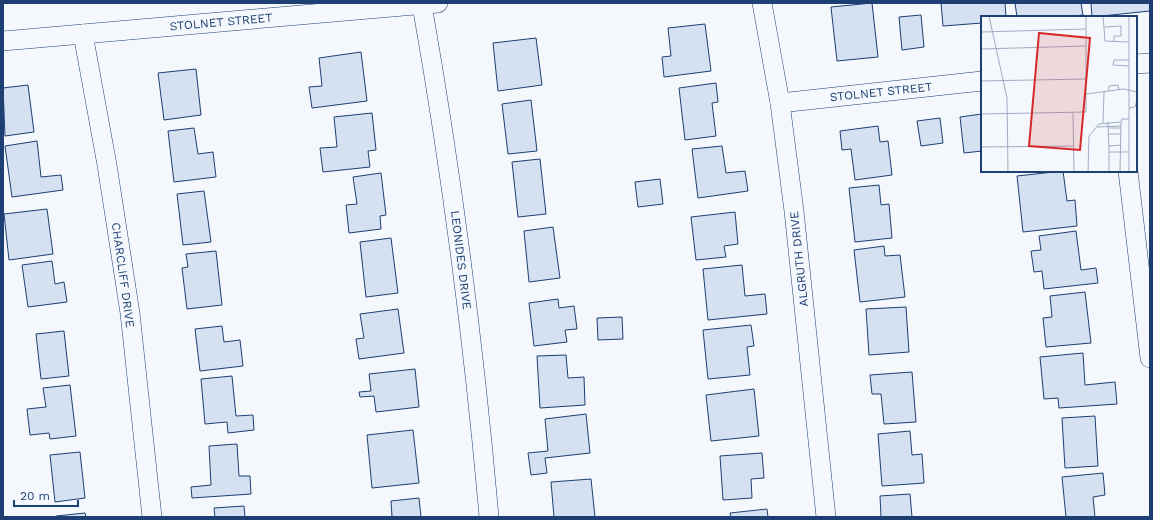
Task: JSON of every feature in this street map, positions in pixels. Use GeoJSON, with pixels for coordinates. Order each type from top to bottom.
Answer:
{"type":"FeatureCollection","features":[{"type":"Feature","properties":{"kind":"street","name":"ALGRUTH DRIVE"},"geometry":{"type":"LineString","coordinates":[[762,3],[780,103],[794,211],[826,517]]}},
{"type":"Feature","properties":{"kind":"street","name":"STOLNET STREET"},"geometry":{"type":"LineString","coordinates":[[3,41],[430,4]]}},
{"type":"Feature","properties":{"kind":"street","name":"LEONIDES DRIVE"},"geometry":{"type":"LineString","coordinates":[[430,4],[441,115],[460,244],[489,517]]}},
{"type":"Feature","properties":{"kind":"street","name":"CHARCLIFF DRIVE"},"geometry":{"type":"LineString","coordinates":[[83,34],[107,165],[130,313],[152,517]]}},
{"type":"Feature","properties":{"kind":"street"},"geometry":{"type":"LineString","coordinates":[[1137,64],[1150,63]]}},
{"type":"Feature","properties":{"kind":"street","name":"STOLNET STREET"},"geometry":{"type":"LineString","coordinates":[[780,103],[981,81]]}},
{"type":"Feature","properties":{"kind":"street"},"geometry":{"type":"LineString","coordinates":[[1128,172],[1150,358]]}},
{"type":"Feature","properties":{"kind":"building"},"geometry":{"type":"Polygon","coordinates":[[[872,3],[878,57],[837,61],[831,7],[872,3]]]}},
{"type":"Feature","properties":{"kind":"building"},"geometry":{"type":"Polygon","coordinates":[[[941,3],[1005,3],[1006,16],[981,16],[981,23],[943,26],[941,3]]]}},
{"type":"Feature","properties":{"kind":"building"},"geometry":{"type":"Polygon","coordinates":[[[1015,3],[1081,3],[1083,15],[1073,16],[1017,16],[1015,3]]]}},
{"type":"Feature","properties":{"kind":"building"},"geometry":{"type":"Polygon","coordinates":[[[1091,3],[1150,3],[1150,11],[1092,16],[1091,3]]]}},
{"type":"Feature","properties":{"kind":"building"},"geometry":{"type":"Polygon","coordinates":[[[921,15],[924,47],[902,50],[899,17],[921,15]]]}},
{"type":"Feature","properties":{"kind":"building"},"geometry":{"type":"Polygon","coordinates":[[[705,24],[711,71],[664,77],[662,57],[671,56],[668,28],[705,24]]]}},
{"type":"Feature","properties":{"kind":"building"},"geometry":{"type":"Polygon","coordinates":[[[536,38],[542,85],[498,91],[493,43],[536,38]]]}},
{"type":"Feature","properties":{"kind":"building"},"geometry":{"type":"Polygon","coordinates":[[[361,52],[367,101],[312,108],[309,87],[322,86],[319,58],[361,52]]]}},
{"type":"Feature","properties":{"kind":"building"},"geometry":{"type":"Polygon","coordinates":[[[196,69],[201,115],[164,120],[158,73],[196,69]]]}},
{"type":"Feature","properties":{"kind":"building"},"geometry":{"type":"Polygon","coordinates":[[[716,83],[718,102],[712,103],[716,136],[685,140],[679,88],[716,83]]]}},
{"type":"Feature","properties":{"kind":"building"},"geometry":{"type":"Polygon","coordinates":[[[28,85],[34,132],[5,136],[3,88],[28,85]]]}},
{"type":"Feature","properties":{"kind":"building"},"geometry":{"type":"Polygon","coordinates":[[[531,100],[537,151],[508,154],[502,104],[531,100]]]}},
{"type":"Feature","properties":{"kind":"building"},"geometry":{"type":"Polygon","coordinates":[[[372,113],[376,150],[368,151],[370,167],[323,172],[320,148],[337,147],[334,117],[372,113]]]}},
{"type":"Feature","properties":{"kind":"building"},"geometry":{"type":"Polygon","coordinates":[[[981,114],[981,151],[964,153],[960,117],[981,114]]]}},
{"type":"Feature","properties":{"kind":"building"},"geometry":{"type":"Polygon","coordinates":[[[940,118],[943,143],[921,146],[917,121],[940,118]]]}},
{"type":"Feature","properties":{"kind":"building"},"geometry":{"type":"Polygon","coordinates":[[[878,126],[880,142],[888,141],[892,175],[855,180],[851,149],[842,150],[840,131],[878,126]]]}},
{"type":"Feature","properties":{"kind":"building"},"geometry":{"type":"Polygon","coordinates":[[[194,128],[198,154],[213,152],[216,177],[174,182],[168,131],[194,128]]]}},
{"type":"Feature","properties":{"kind":"building"},"geometry":{"type":"Polygon","coordinates":[[[37,141],[41,177],[61,175],[63,190],[12,197],[5,146],[37,141]]]}},
{"type":"Feature","properties":{"kind":"building"},"geometry":{"type":"Polygon","coordinates":[[[722,146],[726,173],[745,171],[748,191],[698,198],[692,149],[722,146]]]}},
{"type":"Feature","properties":{"kind":"building"},"geometry":{"type":"Polygon","coordinates":[[[540,159],[546,214],[518,217],[512,162],[540,159]]]}},
{"type":"Feature","properties":{"kind":"building"},"geometry":{"type":"Polygon","coordinates":[[[1063,172],[1067,201],[1075,200],[1077,226],[1023,232],[1017,176],[1063,172]]]}},
{"type":"Feature","properties":{"kind":"building"},"geometry":{"type":"Polygon","coordinates":[[[381,173],[386,215],[380,216],[381,229],[349,233],[346,205],[357,204],[353,177],[381,173]]]}},
{"type":"Feature","properties":{"kind":"building"},"geometry":{"type":"Polygon","coordinates":[[[660,179],[663,204],[638,207],[635,182],[660,179]]]}},
{"type":"Feature","properties":{"kind":"building"},"geometry":{"type":"Polygon","coordinates":[[[879,185],[881,205],[889,204],[892,238],[855,242],[849,188],[879,185]]]}},
{"type":"Feature","properties":{"kind":"building"},"geometry":{"type":"Polygon","coordinates":[[[204,191],[211,242],[183,245],[177,194],[204,191]]]}},
{"type":"Feature","properties":{"kind":"building"},"geometry":{"type":"Polygon","coordinates":[[[47,209],[53,254],[9,260],[4,214],[47,209]]]}},
{"type":"Feature","properties":{"kind":"building"},"geometry":{"type":"Polygon","coordinates":[[[735,212],[738,244],[724,246],[726,257],[696,260],[691,217],[735,212]]]}},
{"type":"Feature","properties":{"kind":"building"},"geometry":{"type":"Polygon","coordinates":[[[553,227],[560,278],[529,282],[524,231],[553,227]]]}},
{"type":"Feature","properties":{"kind":"building"},"geometry":{"type":"Polygon","coordinates":[[[1076,231],[1081,270],[1096,268],[1098,283],[1044,289],[1042,271],[1034,272],[1031,251],[1041,250],[1039,236],[1076,231]]]}},
{"type":"Feature","properties":{"kind":"building"},"geometry":{"type":"Polygon","coordinates":[[[391,238],[398,293],[366,297],[360,242],[391,238]]]}},
{"type":"Feature","properties":{"kind":"building"},"geometry":{"type":"Polygon","coordinates":[[[884,246],[885,256],[900,255],[905,297],[860,302],[854,250],[884,246]]]}},
{"type":"Feature","properties":{"kind":"building"},"geometry":{"type":"Polygon","coordinates":[[[216,251],[222,305],[187,309],[182,268],[188,267],[186,254],[216,251]]]}},
{"type":"Feature","properties":{"kind":"building"},"geometry":{"type":"Polygon","coordinates":[[[52,261],[55,284],[64,282],[67,302],[28,307],[22,265],[52,261]]]}},
{"type":"Feature","properties":{"kind":"building"},"geometry":{"type":"Polygon","coordinates":[[[742,265],[745,296],[765,294],[767,314],[708,320],[703,269],[742,265]]]}},
{"type":"Feature","properties":{"kind":"building"},"geometry":{"type":"Polygon","coordinates":[[[1085,292],[1091,343],[1046,347],[1043,318],[1052,317],[1050,296],[1085,292]]]}},
{"type":"Feature","properties":{"kind":"building"},"geometry":{"type":"Polygon","coordinates":[[[558,299],[559,308],[574,306],[577,329],[565,330],[567,342],[534,346],[529,303],[558,299]]]}},
{"type":"Feature","properties":{"kind":"building"},"geometry":{"type":"Polygon","coordinates":[[[906,307],[909,352],[869,355],[866,309],[906,307]]]}},
{"type":"Feature","properties":{"kind":"building"},"geometry":{"type":"Polygon","coordinates":[[[398,309],[404,353],[359,359],[356,339],[364,338],[360,314],[398,309]]]}},
{"type":"Feature","properties":{"kind":"building"},"geometry":{"type":"Polygon","coordinates":[[[622,317],[623,339],[598,340],[597,318],[622,317]]]}},
{"type":"Feature","properties":{"kind":"building"},"geometry":{"type":"Polygon","coordinates":[[[751,325],[754,346],[747,347],[750,375],[708,379],[703,330],[751,325]]]}},
{"type":"Feature","properties":{"kind":"building"},"geometry":{"type":"Polygon","coordinates":[[[222,326],[224,342],[240,340],[243,366],[200,371],[195,329],[222,326]]]}},
{"type":"Feature","properties":{"kind":"building"},"geometry":{"type":"Polygon","coordinates":[[[64,331],[69,376],[41,379],[36,334],[64,331]]]}},
{"type":"Feature","properties":{"kind":"building"},"geometry":{"type":"Polygon","coordinates":[[[1083,353],[1085,385],[1115,382],[1117,404],[1059,408],[1058,398],[1044,399],[1040,357],[1083,353]]]}},
{"type":"Feature","properties":{"kind":"building"},"geometry":{"type":"Polygon","coordinates":[[[566,355],[568,378],[584,377],[585,405],[540,408],[537,356],[566,355]]]}},
{"type":"Feature","properties":{"kind":"building"},"geometry":{"type":"Polygon","coordinates":[[[415,369],[419,407],[376,412],[374,396],[360,397],[359,392],[371,391],[369,374],[415,369]]]}},
{"type":"Feature","properties":{"kind":"building"},"geometry":{"type":"Polygon","coordinates":[[[912,372],[916,422],[884,424],[881,394],[872,394],[870,375],[912,372]]]}},
{"type":"Feature","properties":{"kind":"building"},"geometry":{"type":"Polygon","coordinates":[[[232,376],[236,416],[253,415],[254,430],[228,433],[227,422],[205,424],[201,379],[232,376]]]}},
{"type":"Feature","properties":{"kind":"building"},"geometry":{"type":"Polygon","coordinates":[[[70,385],[76,436],[50,439],[49,433],[30,435],[27,409],[46,407],[43,388],[70,385]]]}},
{"type":"Feature","properties":{"kind":"building"},"geometry":{"type":"Polygon","coordinates":[[[754,389],[759,436],[711,441],[706,395],[754,389]]]}},
{"type":"Feature","properties":{"kind":"building"},"geometry":{"type":"Polygon","coordinates":[[[586,414],[590,453],[545,458],[547,473],[531,475],[528,453],[548,451],[545,419],[586,414]]]}},
{"type":"Feature","properties":{"kind":"building"},"geometry":{"type":"Polygon","coordinates":[[[1095,416],[1098,466],[1065,468],[1062,418],[1095,416]]]}},
{"type":"Feature","properties":{"kind":"building"},"geometry":{"type":"Polygon","coordinates":[[[413,430],[419,483],[372,488],[367,435],[413,430]]]}},
{"type":"Feature","properties":{"kind":"building"},"geometry":{"type":"Polygon","coordinates":[[[910,431],[912,455],[922,454],[924,483],[882,486],[878,434],[910,431]]]}},
{"type":"Feature","properties":{"kind":"building"},"geometry":{"type":"Polygon","coordinates":[[[237,444],[239,476],[250,476],[251,494],[192,498],[191,487],[211,485],[209,446],[237,444]]]}},
{"type":"Feature","properties":{"kind":"building"},"geometry":{"type":"Polygon","coordinates":[[[80,452],[85,498],[55,502],[50,455],[80,452]]]}},
{"type":"Feature","properties":{"kind":"building"},"geometry":{"type":"Polygon","coordinates":[[[762,453],[764,478],[751,479],[752,498],[723,500],[720,456],[762,453]]]}},
{"type":"Feature","properties":{"kind":"building"},"geometry":{"type":"Polygon","coordinates":[[[1103,473],[1105,495],[1093,497],[1095,517],[1066,517],[1062,477],[1103,473]]]}},
{"type":"Feature","properties":{"kind":"building"},"geometry":{"type":"Polygon","coordinates":[[[591,479],[595,517],[554,517],[551,482],[591,479]]]}},
{"type":"Feature","properties":{"kind":"building"},"geometry":{"type":"Polygon","coordinates":[[[910,494],[912,517],[881,517],[880,496],[910,494]]]}},
{"type":"Feature","properties":{"kind":"building"},"geometry":{"type":"Polygon","coordinates":[[[419,498],[421,517],[392,517],[391,501],[419,498]]]}},
{"type":"Feature","properties":{"kind":"building"},"geometry":{"type":"Polygon","coordinates":[[[244,506],[245,517],[215,517],[214,508],[244,506]]]}},
{"type":"Feature","properties":{"kind":"building"},"geometry":{"type":"Polygon","coordinates":[[[767,509],[768,517],[731,517],[730,513],[767,509]]]}},
{"type":"Feature","properties":{"kind":"building"},"geometry":{"type":"Polygon","coordinates":[[[85,513],[86,517],[56,517],[56,516],[85,513]]]}}]}
